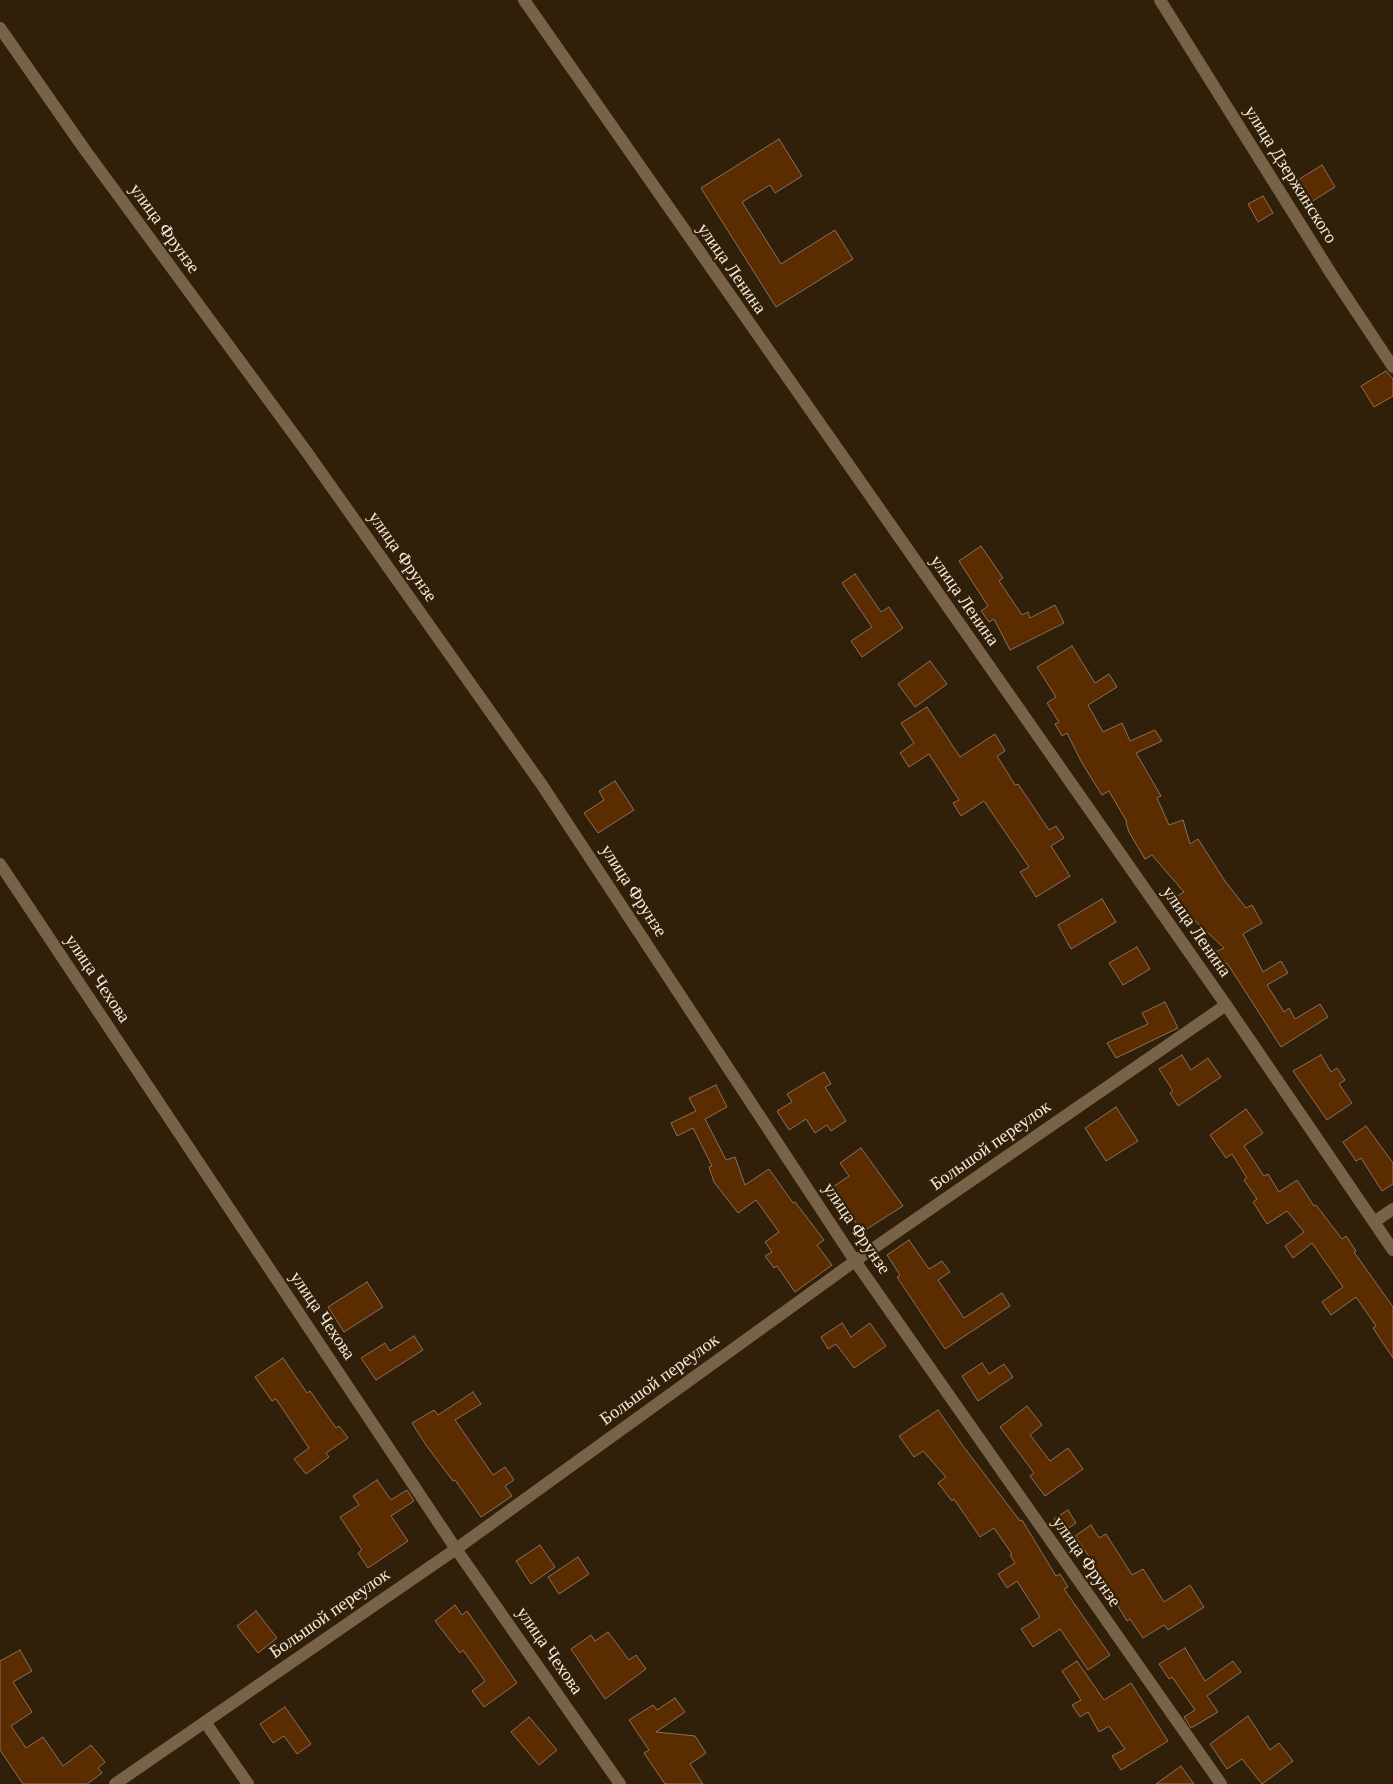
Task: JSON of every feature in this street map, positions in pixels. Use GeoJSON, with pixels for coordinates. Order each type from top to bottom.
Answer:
{"type":"FeatureCollection","features":[{"type":"Feature","properties":{"kind":"street","name":"улица Ленина"},"geometry":{"type":"LineString","coordinates":[[524,0],[1226,1005],[1393,1250]]}},
{"type":"Feature","properties":{"kind":"street","name":"улица Дзержинского"},"geometry":{"type":"LineString","coordinates":[[1160,0],[1332,275],[1393,367]]}},
{"type":"Feature","properties":{"kind":"street","name":"улица Фрунзе"},"geometry":{"type":"LineString","coordinates":[[0,28],[85,150],[306,451],[542,785],[855,1261],[1221,1784]]}},
{"type":"Feature","properties":{"kind":"street","name":"улица Чехова"},"geometry":{"type":"LineString","coordinates":[[0,864],[456,1549],[620,1784]]}},
{"type":"Feature","properties":{"kind":"street","name":"Большой переулок"},"geometry":{"type":"LineString","coordinates":[[115,1784],[456,1549],[855,1261],[1226,1005]]}},
{"type":"Feature","properties":{"kind":"street"},"geometry":{"type":"LineString","coordinates":[[1374,1222],[1393,1209]]}},
{"type":"Feature","properties":{"kind":"street"},"geometry":{"type":"LineString","coordinates":[[205,1722],[248,1784]]}},
{"type":"Feature","properties":{"kind":"building"},"geometry":{"type":"Polygon","coordinates":[[[779,139],[802,176],[775,193],[770,185],[742,202],[781,264],[835,230],[853,259],[776,307],[701,188],[779,139]]]}},
{"type":"Feature","properties":{"kind":"building"},"geometry":{"type":"Polygon","coordinates":[[[1322,165],[1335,187],[1311,202],[1298,180],[1322,165]]]}},
{"type":"Feature","properties":{"kind":"building"},"geometry":{"type":"Polygon","coordinates":[[[1263,196],[1273,213],[1258,222],[1248,204],[1263,196]]]}},
{"type":"Feature","properties":{"kind":"building"},"geometry":{"type":"Polygon","coordinates":[[[1386,371],[1393,379],[1393,396],[1374,407],[1361,386],[1386,371]]]}},
{"type":"Feature","properties":{"kind":"building"},"geometry":{"type":"Polygon","coordinates":[[[981,546],[1003,578],[999,581],[1022,615],[1028,612],[1030,618],[1055,605],[1064,623],[1010,650],[994,619],[989,622],[981,611],[988,606],[959,561],[981,546]]]}},
{"type":"Feature","properties":{"kind":"building"},"geometry":{"type":"Polygon","coordinates":[[[855,574],[881,612],[889,607],[903,628],[862,657],[851,641],[872,627],[842,583],[855,574]]]}},
{"type":"Feature","properties":{"kind":"building"},"geometry":{"type":"Polygon","coordinates":[[[1072,646],[1095,683],[1109,674],[1117,687],[1088,705],[1103,732],[1122,723],[1130,741],[1155,730],[1162,741],[1136,753],[1161,796],[1157,798],[1169,825],[1183,820],[1190,844],[1198,839],[1225,881],[1246,908],[1252,905],[1262,923],[1243,934],[1263,972],[1281,961],[1288,973],[1267,985],[1284,1012],[1289,1008],[1295,1019],[1320,1004],[1328,1017],[1281,1047],[1227,963],[1222,966],[1215,952],[1224,948],[1172,899],[1184,892],[1152,855],[1145,859],[1129,832],[1127,822],[1109,791],[1102,795],[1082,763],[1067,733],[1062,736],[1055,724],[1059,722],[1047,703],[1056,697],[1037,667],[1072,646]]]}},
{"type":"Feature","properties":{"kind":"building"},"geometry":{"type":"Polygon","coordinates":[[[930,661],[947,684],[915,707],[898,684],[930,661]]]}},
{"type":"Feature","properties":{"kind":"building"},"geometry":{"type":"Polygon","coordinates":[[[927,707],[960,757],[995,734],[1005,751],[997,756],[1015,785],[1018,784],[1049,830],[1056,826],[1064,838],[1051,846],[1070,876],[1036,897],[1020,872],[1029,867],[984,801],[961,816],[953,803],[959,800],[929,754],[909,767],[900,753],[914,743],[901,723],[927,707]]]}},
{"type":"Feature","properties":{"kind":"building"},"geometry":{"type":"Polygon","coordinates":[[[615,781],[634,810],[598,833],[584,813],[604,800],[599,791],[615,781]]]}},
{"type":"Feature","properties":{"kind":"building"},"geometry":{"type":"Polygon","coordinates":[[[1102,899],[1116,922],[1071,949],[1058,925],[1102,899]]]}},
{"type":"Feature","properties":{"kind":"building"},"geometry":{"type":"Polygon","coordinates":[[[1137,947],[1150,969],[1123,985],[1109,963],[1137,947]]]}},
{"type":"Feature","properties":{"kind":"building"},"geometry":{"type":"Polygon","coordinates":[[[1165,1002],[1178,1028],[1116,1058],[1107,1043],[1148,1024],[1142,1013],[1165,1002]]]}},
{"type":"Feature","properties":{"kind":"building"},"geometry":{"type":"Polygon","coordinates":[[[1182,1055],[1191,1070],[1208,1058],[1221,1077],[1178,1106],[1170,1093],[1173,1091],[1159,1069],[1182,1055]]]}},
{"type":"Feature","properties":{"kind":"building"},"geometry":{"type":"Polygon","coordinates":[[[1321,1055],[1331,1072],[1337,1068],[1345,1080],[1339,1084],[1352,1103],[1327,1120],[1293,1071],[1321,1055]]]}},
{"type":"Feature","properties":{"kind":"building"},"geometry":{"type":"Polygon","coordinates":[[[824,1072],[831,1084],[825,1087],[846,1121],[831,1131],[827,1125],[815,1133],[806,1119],[789,1130],[777,1111],[792,1102],[787,1094],[824,1072]]]}},
{"type":"Feature","properties":{"kind":"building"},"geometry":{"type":"Polygon","coordinates":[[[716,1085],[727,1107],[705,1119],[726,1160],[735,1157],[745,1185],[769,1169],[793,1203],[795,1202],[824,1240],[817,1245],[832,1265],[795,1292],[777,1266],[774,1268],[765,1256],[772,1252],[765,1242],[779,1232],[756,1200],[738,1213],[714,1182],[709,1167],[712,1166],[693,1128],[677,1136],[671,1123],[696,1111],[689,1098],[716,1085]]]}},
{"type":"Feature","properties":{"kind":"building"},"geometry":{"type":"Polygon","coordinates":[[[1116,1107],[1138,1141],[1106,1161],[1085,1128],[1116,1107]]]}},
{"type":"Feature","properties":{"kind":"building"},"geometry":{"type":"Polygon","coordinates":[[[1246,1109],[1263,1133],[1244,1146],[1264,1176],[1268,1174],[1279,1192],[1297,1180],[1314,1206],[1316,1205],[1342,1239],[1346,1236],[1356,1251],[1354,1252],[1393,1307],[1393,1358],[1373,1328],[1376,1326],[1356,1297],[1331,1315],[1322,1302],[1343,1287],[1312,1243],[1293,1258],[1285,1246],[1304,1232],[1287,1211],[1267,1224],[1253,1202],[1257,1199],[1244,1180],[1247,1178],[1232,1154],[1226,1158],[1210,1135],[1246,1109]]]}},
{"type":"Feature","properties":{"kind":"building"},"geometry":{"type":"Polygon","coordinates":[[[1366,1126],[1393,1163],[1393,1184],[1382,1191],[1361,1158],[1356,1161],[1343,1142],[1366,1126]]]}},
{"type":"Feature","properties":{"kind":"building"},"geometry":{"type":"Polygon","coordinates":[[[861,1148],[903,1206],[862,1232],[844,1204],[839,1208],[827,1191],[849,1176],[840,1163],[861,1148]]]}},
{"type":"Feature","properties":{"kind":"building"},"geometry":{"type":"Polygon","coordinates":[[[909,1240],[929,1269],[942,1261],[950,1272],[938,1280],[964,1318],[1002,1293],[1010,1306],[945,1349],[897,1277],[900,1275],[887,1255],[909,1240]]]}},
{"type":"Feature","properties":{"kind":"building"},"geometry":{"type":"Polygon","coordinates":[[[367,1282],[383,1307],[344,1332],[328,1307],[367,1282]]]}},
{"type":"Feature","properties":{"kind":"building"},"geometry":{"type":"Polygon","coordinates":[[[842,1323],[851,1337],[870,1323],[886,1346],[854,1368],[836,1344],[828,1349],[821,1337],[842,1323]]]}},
{"type":"Feature","properties":{"kind":"building"},"geometry":{"type":"Polygon","coordinates":[[[414,1336],[423,1350],[376,1380],[361,1358],[385,1343],[390,1351],[414,1336]]]}},
{"type":"Feature","properties":{"kind":"building"},"geometry":{"type":"Polygon","coordinates":[[[283,1358],[307,1393],[310,1391],[336,1428],[339,1426],[348,1438],[326,1453],[329,1457],[306,1474],[294,1459],[309,1448],[276,1399],[272,1401],[255,1377],[283,1358]]]}},
{"type":"Feature","properties":{"kind":"building"},"geometry":{"type":"Polygon","coordinates":[[[982,1363],[989,1374],[1004,1364],[1013,1377],[978,1401],[962,1376],[982,1363]]]}},
{"type":"Feature","properties":{"kind":"building"},"geometry":{"type":"Polygon","coordinates":[[[473,1392],[481,1404],[455,1420],[493,1475],[505,1467],[514,1480],[505,1486],[512,1496],[481,1517],[455,1480],[453,1481],[426,1445],[412,1423],[434,1410],[438,1415],[473,1392]]]}},
{"type":"Feature","properties":{"kind":"building"},"geometry":{"type":"Polygon","coordinates":[[[1027,1406],[1042,1425],[1030,1435],[1050,1461],[1068,1448],[1083,1469],[1045,1496],[1030,1476],[1034,1473],[1000,1427],[1027,1406]]]}},
{"type":"Feature","properties":{"kind":"building"},"geometry":{"type":"Polygon","coordinates":[[[938,1410],[1020,1521],[1022,1520],[1056,1576],[1060,1574],[1068,1587],[1064,1589],[1110,1655],[1088,1670],[1060,1629],[1033,1647],[1021,1629],[1040,1617],[1017,1581],[1007,1588],[998,1574],[1015,1563],[1010,1555],[1012,1554],[994,1528],[980,1537],[954,1499],[952,1501],[938,1483],[946,1477],[923,1451],[914,1457],[899,1436],[938,1410]]]}},
{"type":"Feature","properties":{"kind":"building"},"geometry":{"type":"Polygon","coordinates":[[[377,1480],[391,1500],[407,1490],[414,1501],[391,1516],[408,1541],[368,1568],[358,1553],[362,1550],[340,1517],[359,1505],[353,1496],[377,1480]]]}},
{"type":"Feature","properties":{"kind":"building"},"geometry":{"type":"Polygon","coordinates":[[[1068,1510],[1076,1523],[1063,1532],[1054,1519],[1068,1510]]]}},
{"type":"Feature","properties":{"kind":"building"},"geometry":{"type":"Polygon","coordinates":[[[1091,1525],[1099,1538],[1106,1534],[1132,1575],[1143,1569],[1164,1602],[1190,1585],[1204,1607],[1168,1630],[1164,1625],[1143,1638],[1130,1619],[1127,1621],[1101,1578],[1099,1580],[1091,1567],[1095,1565],[1075,1536],[1091,1525]]]}},
{"type":"Feature","properties":{"kind":"building"},"geometry":{"type":"Polygon","coordinates":[[[540,1545],[555,1567],[531,1584],[516,1561],[540,1545]]]}},
{"type":"Feature","properties":{"kind":"building"},"geometry":{"type":"Polygon","coordinates":[[[578,1557],[589,1574],[559,1594],[548,1577],[578,1557]]]}},
{"type":"Feature","properties":{"kind":"building"},"geometry":{"type":"Polygon","coordinates":[[[455,1605],[462,1615],[467,1611],[517,1683],[484,1707],[472,1691],[485,1681],[463,1650],[460,1653],[435,1621],[455,1605]]]}},
{"type":"Feature","properties":{"kind":"building"},"geometry":{"type":"Polygon","coordinates":[[[256,1611],[277,1638],[258,1653],[237,1626],[256,1611]]]}},
{"type":"Feature","properties":{"kind":"building"},"geometry":{"type":"Polygon","coordinates":[[[608,1632],[629,1660],[636,1655],[646,1669],[605,1699],[571,1649],[591,1635],[595,1641],[608,1632]]]}},
{"type":"Feature","properties":{"kind":"building"},"geometry":{"type":"Polygon","coordinates":[[[1185,1648],[1205,1681],[1233,1661],[1241,1672],[1207,1696],[1218,1712],[1191,1728],[1184,1717],[1195,1710],[1172,1677],[1169,1679],[1159,1664],[1185,1648]]]}},
{"type":"Feature","properties":{"kind":"building"},"geometry":{"type":"Polygon","coordinates":[[[20,1650],[32,1671],[13,1682],[32,1712],[11,1726],[26,1748],[43,1737],[63,1766],[91,1745],[105,1762],[98,1768],[102,1773],[87,1784],[23,1784],[0,1750],[0,1661],[20,1650]]]}},
{"type":"Feature","properties":{"kind":"building"},"geometry":{"type":"Polygon","coordinates":[[[1077,1661],[1104,1700],[1131,1683],[1168,1741],[1121,1770],[1112,1756],[1125,1749],[1109,1726],[1099,1732],[1088,1712],[1080,1717],[1072,1705],[1081,1700],[1062,1671],[1077,1661]]]}},
{"type":"Feature","properties":{"kind":"building"},"geometry":{"type":"Polygon","coordinates":[[[675,1698],[685,1712],[656,1732],[695,1736],[706,1753],[690,1764],[703,1784],[665,1784],[644,1753],[649,1750],[629,1720],[653,1705],[657,1710],[675,1698]]]}},
{"type":"Feature","properties":{"kind":"building"},"geometry":{"type":"Polygon","coordinates":[[[285,1707],[311,1744],[297,1754],[284,1736],[273,1743],[260,1724],[285,1707]]]}},
{"type":"Feature","properties":{"kind":"building"},"geometry":{"type":"Polygon","coordinates":[[[1248,1716],[1270,1750],[1279,1743],[1293,1761],[1262,1784],[1242,1759],[1227,1769],[1210,1744],[1248,1716]]]}},
{"type":"Feature","properties":{"kind":"building"},"geometry":{"type":"Polygon","coordinates":[[[529,1717],[557,1750],[539,1765],[511,1732],[529,1717]]]}},
{"type":"Feature","properties":{"kind":"building"},"geometry":{"type":"Polygon","coordinates":[[[1181,1766],[1194,1784],[1156,1784],[1181,1766]]]}}]}
